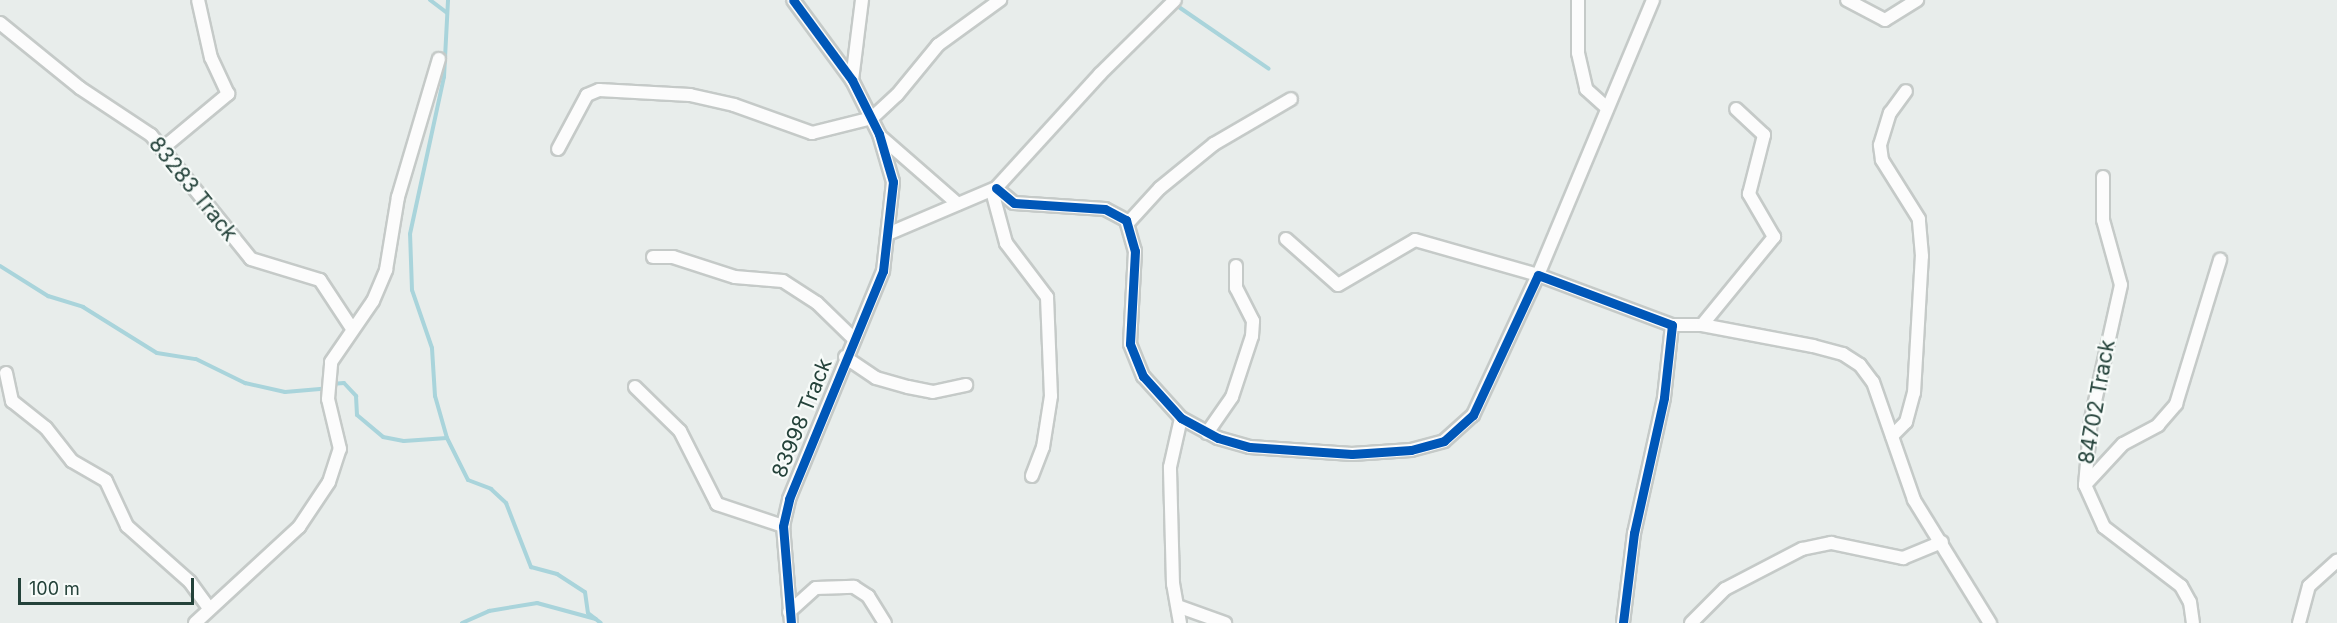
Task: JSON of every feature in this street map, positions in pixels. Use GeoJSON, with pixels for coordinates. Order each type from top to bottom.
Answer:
{"type":"FeatureCollection","features":[{"type":"Feature","properties":{"kind":"street"},"geometry":{"type":"LineString","coordinates":[[163,148],[228,94],[211,58],[198,0]]}},
{"type":"Feature","properties":{"kind":"street","name":"83998 Track"},"geometry":{"type":"LineString","coordinates":[[790,617],[783,526],[801,466],[853,338],[877,288],[890,233],[893,182],[879,134],[852,80],[793,0]]}},
{"type":"Feature","properties":{"kind":"street"},"geometry":{"type":"LineString","coordinates":[[852,80],[862,0]]}},
{"type":"Feature","properties":{"kind":"street"},"geometry":{"type":"LineString","coordinates":[[558,148],[587,94],[599,90],[690,95],[742,107],[813,133],[872,118],[942,41],[1000,0]]}},
{"type":"Feature","properties":{"kind":"street"},"geometry":{"type":"LineString","coordinates":[[890,233],[994,190],[1092,82],[1174,0]]}},
{"type":"Feature","properties":{"kind":"street"},"geometry":{"type":"LineString","coordinates":[[1578,0],[1578,53],[1586,88],[1605,105]]}},
{"type":"Feature","properties":{"kind":"street"},"geometry":{"type":"LineString","coordinates":[[994,190],[1014,203],[1105,209],[1128,223],[1135,251],[1129,333],[1132,353],[1157,395],[1181,418],[1208,433],[1250,447],[1304,453],[1411,450],[1444,441],[1473,415],[1571,201],[1605,105],[1653,0]]}},
{"type":"Feature","properties":{"kind":"street"},"geometry":{"type":"LineString","coordinates":[[1847,0],[1881,20],[1917,0]]}},
{"type":"Feature","properties":{"kind":"street","name":"83283 Track"},"geometry":{"type":"LineString","coordinates":[[0,23],[163,148],[245,253],[260,264],[320,280],[351,327]]}},
{"type":"Feature","properties":{"kind":"street"},"geometry":{"type":"LineString","coordinates":[[195,623],[299,527],[324,494],[340,449],[328,376],[351,327],[373,301],[386,270],[398,197],[438,60]]}},
{"type":"Feature","properties":{"kind":"street"},"geometry":{"type":"LineString","coordinates":[[1892,436],[1906,422],[1914,393],[1922,256],[1919,219],[1882,160],[1880,145],[1890,113],[1906,91]]}},
{"type":"Feature","properties":{"kind":"street"},"geometry":{"type":"LineString","coordinates":[[1128,223],[1149,198],[1214,144],[1291,99]]}},
{"type":"Feature","properties":{"kind":"street"},"geometry":{"type":"LineString","coordinates":[[1702,325],[1774,237],[1749,194],[1764,135],[1736,109]]}},
{"type":"Feature","properties":{"kind":"street"},"geometry":{"type":"LineString","coordinates":[[879,134],[958,204]]}},
{"type":"Feature","properties":{"kind":"street","name":"84702 Track"},"geometry":{"type":"LineString","coordinates":[[2103,177],[2103,220],[2121,285],[2090,428],[2085,485],[2104,527],[2181,586],[2190,602],[2193,623]]}},
{"type":"Feature","properties":{"kind":"street"},"geometry":{"type":"LineString","coordinates":[[994,190],[1006,243],[1047,297],[1049,414],[1032,476]]}},
{"type":"Feature","properties":{"kind":"street"},"geometry":{"type":"LineString","coordinates":[[1286,239],[1338,285],[1415,240],[1538,275],[1672,325],[1702,325],[1852,358],[1873,382],[1914,500],[1990,623]]}},
{"type":"Feature","properties":{"kind":"street"},"geometry":{"type":"LineString","coordinates":[[652,257],[673,257],[735,277],[783,281],[817,303],[853,338]]}},
{"type":"Feature","properties":{"kind":"street"},"geometry":{"type":"LineString","coordinates":[[2085,485],[2123,444],[2158,425],[2176,404],[2220,260]]}},
{"type":"Feature","properties":{"kind":"street"},"geometry":{"type":"LineString","coordinates":[[1208,433],[1232,397],[1252,336],[1252,321],[1238,296],[1236,266]]}},
{"type":"Feature","properties":{"kind":"street"},"geometry":{"type":"LineString","coordinates":[[1623,623],[1634,534],[1662,409],[1672,325]]}},
{"type":"Feature","properties":{"kind":"street"},"geometry":{"type":"LineString","coordinates":[[845,357],[876,378],[908,387],[933,392],[966,385]]}},
{"type":"Feature","properties":{"kind":"street"},"geometry":{"type":"LineString","coordinates":[[6,373],[12,401],[46,428],[72,461],[106,481],[128,526],[190,582],[209,608]]}},
{"type":"Feature","properties":{"kind":"street"},"geometry":{"type":"LineString","coordinates":[[635,387],[680,431],[717,504],[783,526]]}},
{"type":"Feature","properties":{"kind":"street"},"geometry":{"type":"LineString","coordinates":[[1180,623],[1180,607],[1173,584],[1170,467],[1181,418]]}},
{"type":"Feature","properties":{"kind":"street"},"geometry":{"type":"LineString","coordinates":[[1691,623],[1725,589],[1802,549],[1841,543],[1903,558],[1942,542]]}},
{"type":"Feature","properties":{"kind":"street"},"geometry":{"type":"LineString","coordinates":[[2300,623],[2310,586],[2337,561]]}},
{"type":"Feature","properties":{"kind":"street"},"geometry":{"type":"LineString","coordinates":[[790,617],[816,588],[854,587],[868,596],[885,623]]}},
{"type":"Feature","properties":{"kind":"street"},"geometry":{"type":"LineString","coordinates":[[1180,607],[1225,623]]}},
{"type":"Feature","properties":{"kind":"waterway"},"geometry":{"type":"LineString","coordinates":[[430,0],[447,13]]}},
{"type":"Feature","properties":{"kind":"waterway"},"geometry":{"type":"LineString","coordinates":[[447,438],[435,396],[432,348],[412,290],[410,234],[444,77],[448,0]]}},
{"type":"Feature","properties":{"kind":"waterway"},"geometry":{"type":"LineString","coordinates":[[1173,3],[1269,69]]}},
{"type":"Feature","properties":{"kind":"waterway"},"geometry":{"type":"LineString","coordinates":[[0,266],[48,296],[83,307],[157,353],[196,359],[245,383],[285,392],[323,389]]}},
{"type":"Feature","properties":{"kind":"waterway"},"geometry":{"type":"LineString","coordinates":[[331,384],[344,383],[356,396],[357,415],[383,437],[404,441],[447,438],[468,480],[491,489],[506,503],[531,567],[557,574],[585,592],[588,613],[601,623]]}},
{"type":"Feature","properties":{"kind":"waterway"},"geometry":{"type":"LineString","coordinates":[[462,623],[489,611],[537,603],[596,619]]}},
{"type":"Feature","properties":{"kind":"cycle path"},"geometry":{"type":"LineString","coordinates":[[791,623],[783,526],[789,499],[883,271],[893,182],[879,134],[852,80],[793,0]]}},
{"type":"Feature","properties":{"kind":"cycle path"},"geometry":{"type":"LineString","coordinates":[[996,188],[1014,203],[1105,209],[1126,220],[1135,251],[1130,344],[1143,376],[1181,418],[1218,438],[1250,447],[1352,454],[1411,450],[1444,441],[1473,415],[1538,275],[1672,325],[1664,398],[1634,533],[1623,623]]}}]}
